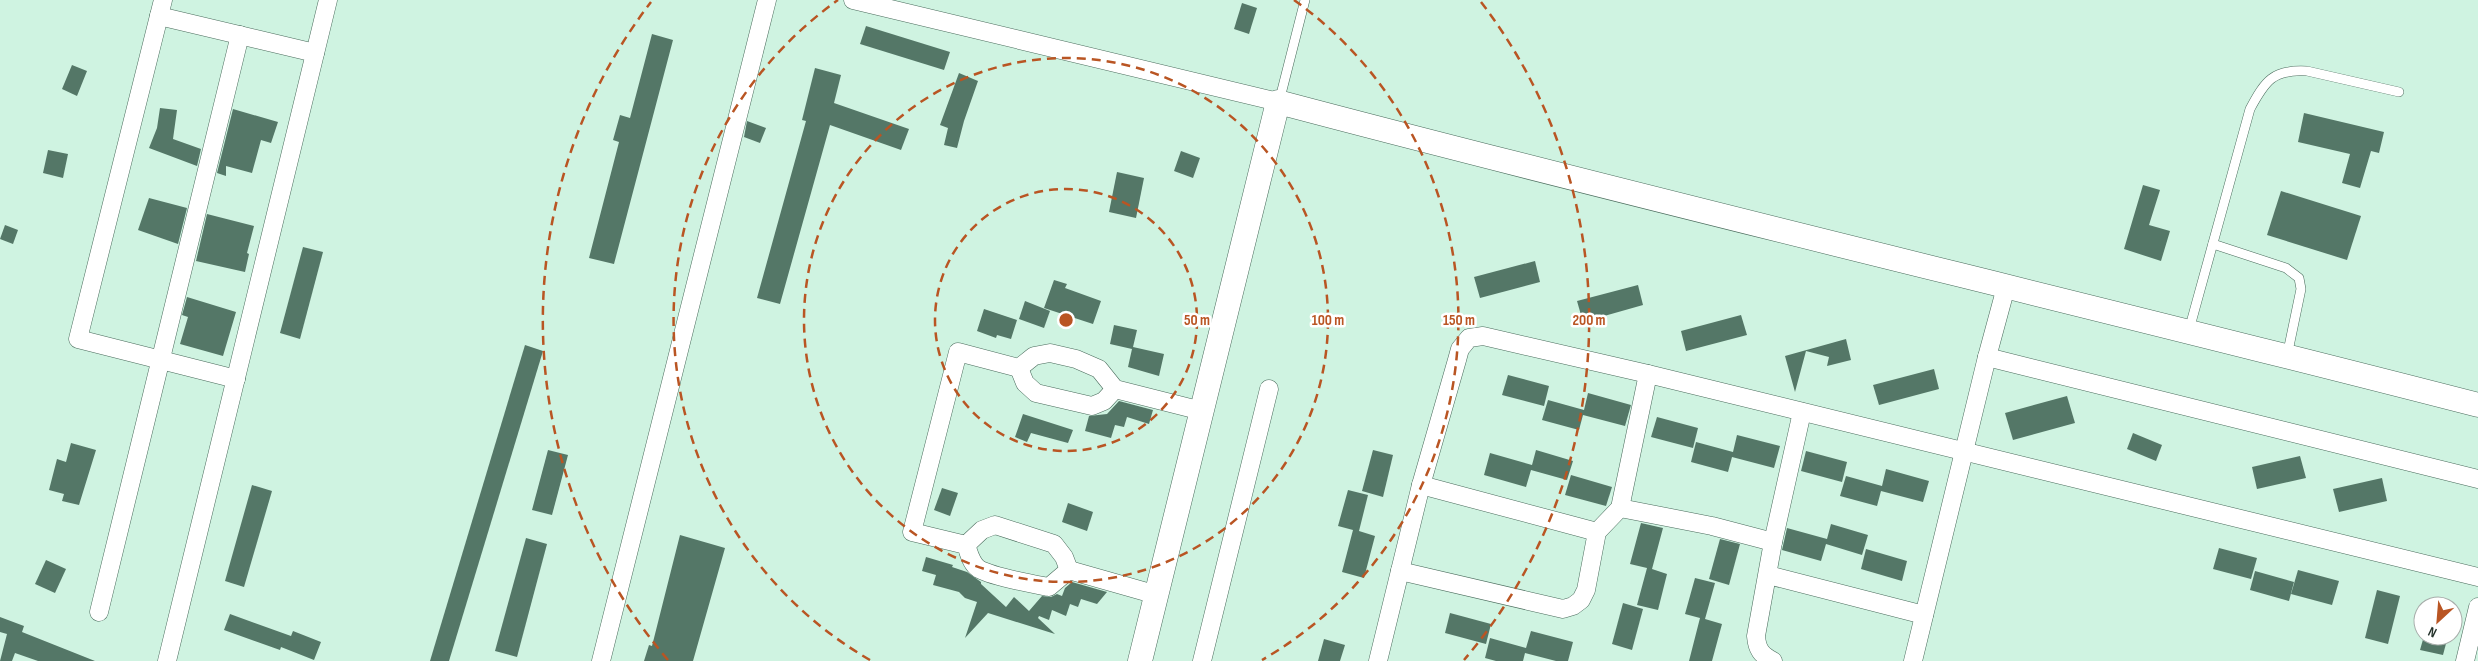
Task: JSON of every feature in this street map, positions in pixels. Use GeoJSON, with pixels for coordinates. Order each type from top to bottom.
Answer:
{"type":"FeatureCollection","features":[{"type":"Feature","properties":{"kind":"street"},"geometry":{"type":"LineString","coordinates":[[167,661],[328,0]]}},
{"type":"Feature","properties":{"kind":"street"},"geometry":{"type":"LineString","coordinates":[[600,661],[767,0]]}},
{"type":"Feature","properties":{"kind":"street"},"geometry":{"type":"LineString","coordinates":[[853,0],[1278,102],[1528,168],[2189,331],[2478,405]]}},
{"type":"Feature","properties":{"kind":"street"},"geometry":{"type":"LineString","coordinates":[[236,379],[78,339],[161,8],[240,35],[315,53]]}},
{"type":"Feature","properties":{"kind":"street"},"geometry":{"type":"LineString","coordinates":[[99,612],[240,35]]}},
{"type":"Feature","properties":{"kind":"street"},"geometry":{"type":"LineString","coordinates":[[1140,661],[1278,102]]}},
{"type":"Feature","properties":{"kind":"street"},"geometry":{"type":"LineString","coordinates":[[1913,661],[1963,453],[2006,287]]}},
{"type":"Feature","properties":{"kind":"street"},"geometry":{"type":"LineString","coordinates":[[1378,661],[1422,485],[1460,349],[1469,338],[1483,336],[1648,374],[1963,453],[2478,577]]}},
{"type":"Feature","properties":{"kind":"street"},"geometry":{"type":"LineString","coordinates":[[966,545],[912,532],[958,352],[1019,368]]}},
{"type":"Feature","properties":{"kind":"street"},"geometry":{"type":"LineString","coordinates":[[1019,368],[1034,356],[1050,353],[1076,359],[1099,369],[1115,389],[1202,412]]}},
{"type":"Feature","properties":{"kind":"street"},"geometry":{"type":"LineString","coordinates":[[1987,357],[2478,479]]}},
{"type":"Feature","properties":{"kind":"street"},"geometry":{"type":"LineString","coordinates":[[1019,368],[1025,383],[1036,393],[1092,406],[1104,401],[1115,389]]}},
{"type":"Feature","properties":{"kind":"street"},"geometry":{"type":"LineString","coordinates":[[1400,571],[1564,609],[1573,606],[1581,600],[1586,590],[1597,532],[1620,508],[1648,374]]}},
{"type":"Feature","properties":{"kind":"street"},"geometry":{"type":"LineString","coordinates":[[1202,661],[1269,389]]}},
{"type":"Feature","properties":{"kind":"street"},"geometry":{"type":"LineString","coordinates":[[1772,661],[1762,655],[1757,647],[1756,636],[1773,542],[1802,412]]}},
{"type":"Feature","properties":{"kind":"street"},"geometry":{"type":"LineString","coordinates":[[1422,485],[1597,532]]}},
{"type":"Feature","properties":{"kind":"street"},"geometry":{"type":"LineString","coordinates":[[1620,508],[1712,526],[1773,542]]}},
{"type":"Feature","properties":{"kind":"street"},"geometry":{"type":"LineString","coordinates":[[966,545],[982,530],[995,526],[1054,544],[1064,557],[1069,570]]}},
{"type":"Feature","properties":{"kind":"street"},"geometry":{"type":"LineString","coordinates":[[966,545],[971,561],[979,569],[1023,582],[1049,587],[1069,570]]}},
{"type":"Feature","properties":{"kind":"street"},"geometry":{"type":"LineString","coordinates":[[1069,570],[1157,595]]}},
{"type":"Feature","properties":{"kind":"street"},"geometry":{"type":"LineString","coordinates":[[1768,575],[1924,615]]}},
{"type":"Feature","properties":{"kind":"street"},"geometry":{"type":"LineString","coordinates":[[2465,661],[2478,607]]}},
{"type":"Feature","properties":{"kind":"lane"},"geometry":{"type":"LineString","coordinates":[[1278,102],[1305,0]]}},
{"type":"Feature","properties":{"kind":"lane"},"geometry":{"type":"LineString","coordinates":[[2189,331],[2250,109],[2262,85],[2275,74],[2292,70],[2307,71],[2399,92]]}},
{"type":"Feature","properties":{"kind":"lane"},"geometry":{"type":"LineString","coordinates":[[2213,244],[2286,268],[2299,278],[2301,289],[2287,356]]}},
{"type":"Feature","properties":{"kind":"building"},"geometry":{"type":"Polygon","coordinates":[[[1242,3],[1257,8],[1249,34],[1234,29],[1242,3]]]}},
{"type":"Feature","properties":{"kind":"building"},"geometry":{"type":"Polygon","coordinates":[[[866,26],[950,52],[944,70],[860,44],[866,26]]]}},
{"type":"Feature","properties":{"kind":"building"},"geometry":{"type":"Polygon","coordinates":[[[652,34],[673,40],[614,264],[589,258],[619,142],[613,140],[620,115],[630,118],[652,34]]]}},
{"type":"Feature","properties":{"kind":"building"},"geometry":{"type":"Polygon","coordinates":[[[72,65],[87,71],[77,96],[62,89],[72,65]]]}},
{"type":"Feature","properties":{"kind":"building"},"geometry":{"type":"Polygon","coordinates":[[[815,68],[841,75],[834,103],[909,129],[901,150],[830,125],[780,304],[757,298],[806,121],[802,120],[815,68]]]}},
{"type":"Feature","properties":{"kind":"building"},"geometry":{"type":"Polygon","coordinates":[[[959,73],[978,81],[957,148],[944,145],[948,128],[940,125],[959,73]]]}},
{"type":"Feature","properties":{"kind":"building"},"geometry":{"type":"Polygon","coordinates":[[[160,108],[177,110],[173,139],[201,149],[197,166],[149,148],[157,128],[160,108]]]}},
{"type":"Feature","properties":{"kind":"building"},"geometry":{"type":"Polygon","coordinates":[[[233,109],[278,122],[271,143],[261,140],[252,173],[226,166],[226,176],[217,173],[233,109]]]}},
{"type":"Feature","properties":{"kind":"building"},"geometry":{"type":"Polygon","coordinates":[[[2304,113],[2384,132],[2379,153],[2371,151],[2360,188],[2342,183],[2350,154],[2298,142],[2304,113]]]}},
{"type":"Feature","properties":{"kind":"building"},"geometry":{"type":"Polygon","coordinates":[[[747,121],[766,128],[760,143],[744,137],[747,121]]]}},
{"type":"Feature","properties":{"kind":"building"},"geometry":{"type":"Polygon","coordinates":[[[48,150],[68,154],[63,178],[43,173],[48,150]]]}},
{"type":"Feature","properties":{"kind":"building"},"geometry":{"type":"Polygon","coordinates":[[[1181,151],[1200,158],[1193,178],[1174,171],[1181,151]]]}},
{"type":"Feature","properties":{"kind":"building"},"geometry":{"type":"Polygon","coordinates":[[[1117,172],[1144,178],[1136,218],[1109,212],[1117,172]]]}},
{"type":"Feature","properties":{"kind":"building"},"geometry":{"type":"Polygon","coordinates":[[[2143,185],[2160,190],[2149,225],[2170,231],[2161,261],[2124,249],[2143,185]]]}},
{"type":"Feature","properties":{"kind":"building"},"geometry":{"type":"Polygon","coordinates":[[[2281,191],[2361,216],[2347,260],[2267,235],[2281,191]]]}},
{"type":"Feature","properties":{"kind":"building"},"geometry":{"type":"Polygon","coordinates":[[[149,198],[187,208],[178,244],[138,230],[149,198]]]}},
{"type":"Feature","properties":{"kind":"building"},"geometry":{"type":"Polygon","coordinates":[[[207,214],[254,226],[247,253],[249,254],[245,272],[196,261],[207,214]]]}},
{"type":"Feature","properties":{"kind":"building"},"geometry":{"type":"Polygon","coordinates":[[[5,225],[18,230],[13,244],[0,239],[5,225]]]}},
{"type":"Feature","properties":{"kind":"building"},"geometry":{"type":"Polygon","coordinates":[[[303,247],[323,252],[300,339],[280,333],[303,247]]]}},
{"type":"Feature","properties":{"kind":"building"},"geometry":{"type":"Polygon","coordinates":[[[1535,261],[1540,282],[1480,298],[1474,277],[1535,261]]]}},
{"type":"Feature","properties":{"kind":"building"},"geometry":{"type":"Polygon","coordinates":[[[1054,280],[1067,284],[1065,288],[1101,301],[1093,324],[1044,308],[1054,280]]]}},
{"type":"Feature","properties":{"kind":"building"},"geometry":{"type":"Polygon","coordinates":[[[1638,285],[1643,305],[1583,322],[1577,301],[1638,285]]]}},
{"type":"Feature","properties":{"kind":"building"},"geometry":{"type":"Polygon","coordinates":[[[187,297],[236,312],[223,356],[180,344],[188,317],[182,315],[187,297]]]}},
{"type":"Feature","properties":{"kind":"building"},"geometry":{"type":"Polygon","coordinates":[[[1025,301],[1050,311],[1044,328],[1019,319],[1025,301]]]}},
{"type":"Feature","properties":{"kind":"building"},"geometry":{"type":"Polygon","coordinates":[[[984,309],[1017,320],[1011,339],[997,335],[996,338],[977,331],[984,309]]]}},
{"type":"Feature","properties":{"kind":"building"},"geometry":{"type":"Polygon","coordinates":[[[1741,315],[1747,335],[1686,351],[1681,331],[1741,315]]]}},
{"type":"Feature","properties":{"kind":"building"},"geometry":{"type":"Polygon","coordinates":[[[1114,325],[1137,330],[1133,347],[1164,354],[1159,376],[1128,367],[1132,349],[1110,344],[1114,325]]]}},
{"type":"Feature","properties":{"kind":"building"},"geometry":{"type":"Polygon","coordinates":[[[1846,339],[1851,360],[1827,366],[1829,357],[1806,351],[1795,392],[1785,356],[1846,339]]]}},
{"type":"Feature","properties":{"kind":"building"},"geometry":{"type":"Polygon","coordinates":[[[525,345],[543,351],[449,661],[430,661],[525,345]]]}},
{"type":"Feature","properties":{"kind":"building"},"geometry":{"type":"Polygon","coordinates":[[[1934,369],[1939,389],[1879,405],[1873,385],[1934,369]]]}},
{"type":"Feature","properties":{"kind":"building"},"geometry":{"type":"Polygon","coordinates":[[[1508,375],[1549,386],[1544,406],[1502,395],[1508,375]]]}},
{"type":"Feature","properties":{"kind":"building"},"geometry":{"type":"Polygon","coordinates":[[[1588,393],[1631,405],[1625,426],[1583,415],[1579,430],[1542,420],[1548,400],[1584,410],[1588,393]]]}},
{"type":"Feature","properties":{"kind":"building"},"geometry":{"type":"Polygon","coordinates":[[[2067,396],[2075,423],[2013,440],[2005,413],[2067,396]]]}},
{"type":"Feature","properties":{"kind":"building"},"geometry":{"type":"Polygon","coordinates":[[[1119,401],[1153,410],[1149,424],[1127,417],[1124,427],[1115,425],[1111,438],[1085,431],[1089,416],[1107,414],[1119,401]]]}},
{"type":"Feature","properties":{"kind":"building"},"geometry":{"type":"Polygon","coordinates":[[[1023,414],[1073,430],[1068,443],[1031,433],[1027,442],[1015,437],[1023,414]]]}},
{"type":"Feature","properties":{"kind":"building"},"geometry":{"type":"Polygon","coordinates":[[[1657,417],[1698,428],[1693,448],[1651,437],[1657,417]]]}},
{"type":"Feature","properties":{"kind":"building"},"geometry":{"type":"Polygon","coordinates":[[[2133,433],[2162,445],[2156,461],[2127,449],[2133,433]]]}},
{"type":"Feature","properties":{"kind":"building"},"geometry":{"type":"Polygon","coordinates":[[[1737,435],[1780,446],[1774,468],[1732,457],[1728,472],[1691,462],[1696,442],[1733,452],[1737,435]]]}},
{"type":"Feature","properties":{"kind":"building"},"geometry":{"type":"Polygon","coordinates":[[[71,443],[96,450],[79,505],[62,501],[64,494],[49,490],[57,459],[66,462],[71,443]]]}},
{"type":"Feature","properties":{"kind":"building"},"geometry":{"type":"Polygon","coordinates":[[[548,450],[568,455],[552,515],[532,510],[548,450]]]}},
{"type":"Feature","properties":{"kind":"building"},"geometry":{"type":"Polygon","coordinates":[[[1373,450],[1393,455],[1383,497],[1362,491],[1373,450]]]}},
{"type":"Feature","properties":{"kind":"building"},"geometry":{"type":"Polygon","coordinates":[[[1536,450],[1573,461],[1567,480],[1531,470],[1526,487],[1484,475],[1490,453],[1532,465],[1536,450]]]}},
{"type":"Feature","properties":{"kind":"building"},"geometry":{"type":"Polygon","coordinates":[[[1806,451],[1847,462],[1842,482],[1801,471],[1806,451]]]}},
{"type":"Feature","properties":{"kind":"building"},"geometry":{"type":"Polygon","coordinates":[[[2300,456],[2306,478],[2257,489],[2252,467],[2300,456]]]}},
{"type":"Feature","properties":{"kind":"building"},"geometry":{"type":"Polygon","coordinates":[[[1886,469],[1929,481],[1923,502],[1881,491],[1877,506],[1840,496],[1846,476],[1882,486],[1886,469]]]}},
{"type":"Feature","properties":{"kind":"building"},"geometry":{"type":"Polygon","coordinates":[[[1571,475],[1612,487],[1606,506],[1565,495],[1571,475]]]}},
{"type":"Feature","properties":{"kind":"building"},"geometry":{"type":"Polygon","coordinates":[[[2382,478],[2387,501],[2339,512],[2333,489],[2382,478]]]}},
{"type":"Feature","properties":{"kind":"building"},"geometry":{"type":"Polygon","coordinates":[[[252,485],[272,491],[244,587],[225,581],[252,485]]]}},
{"type":"Feature","properties":{"kind":"building"},"geometry":{"type":"Polygon","coordinates":[[[942,488],[958,493],[950,516],[934,510],[942,488]]]}},
{"type":"Feature","properties":{"kind":"building"},"geometry":{"type":"Polygon","coordinates":[[[1348,490],[1368,495],[1359,531],[1375,536],[1364,578],[1342,572],[1353,530],[1338,526],[1348,490]]]}},
{"type":"Feature","properties":{"kind":"building"},"geometry":{"type":"Polygon","coordinates":[[[1068,503],[1093,512],[1087,531],[1062,522],[1068,503]]]}},
{"type":"Feature","properties":{"kind":"building"},"geometry":{"type":"Polygon","coordinates":[[[1641,523],[1663,528],[1652,569],[1667,574],[1658,610],[1637,605],[1647,568],[1630,564],[1641,523]]]}},
{"type":"Feature","properties":{"kind":"building"},"geometry":{"type":"Polygon","coordinates":[[[1831,524],[1868,535],[1862,555],[1826,544],[1821,561],[1782,550],[1787,528],[1827,539],[1831,524]]]}},
{"type":"Feature","properties":{"kind":"building"},"geometry":{"type":"Polygon","coordinates":[[[680,535],[725,548],[693,661],[644,661],[649,645],[652,646],[680,535]]]}},
{"type":"Feature","properties":{"kind":"building"},"geometry":{"type":"Polygon","coordinates":[[[526,538],[547,544],[517,657],[495,651],[526,538]]]}},
{"type":"Feature","properties":{"kind":"building"},"geometry":{"type":"Polygon","coordinates":[[[1720,539],[1740,544],[1729,585],[1709,579],[1720,539]]]}},
{"type":"Feature","properties":{"kind":"building"},"geometry":{"type":"Polygon","coordinates":[[[2219,548],[2257,558],[2251,579],[2213,569],[2219,548]]]}},
{"type":"Feature","properties":{"kind":"building"},"geometry":{"type":"Polygon","coordinates":[[[1866,549],[1907,561],[1902,581],[1861,569],[1866,549]]]}},
{"type":"Feature","properties":{"kind":"building"},"geometry":{"type":"Polygon","coordinates":[[[926,557],[953,565],[952,567],[967,572],[981,582],[1006,607],[1014,597],[1029,611],[1042,596],[1051,597],[1057,594],[1062,596],[1065,588],[1072,582],[1107,592],[1097,604],[1081,599],[1078,607],[1070,604],[1066,616],[1052,610],[1049,620],[1039,616],[1038,618],[1055,634],[988,613],[965,638],[977,602],[965,598],[959,592],[933,585],[936,575],[922,571],[926,557]]]}},
{"type":"Feature","properties":{"kind":"building"},"geometry":{"type":"Polygon","coordinates":[[[46,560],[66,569],[55,593],[35,584],[46,560]]]}},
{"type":"Feature","properties":{"kind":"building"},"geometry":{"type":"Polygon","coordinates":[[[2298,570],[2339,581],[2332,605],[2291,594],[2298,570]]]}},
{"type":"Feature","properties":{"kind":"building"},"geometry":{"type":"Polygon","coordinates":[[[2255,571],[2294,582],[2289,601],[2250,590],[2255,571]]]}},
{"type":"Feature","properties":{"kind":"building"},"geometry":{"type":"Polygon","coordinates":[[[1695,578],[1715,583],[1705,619],[1722,624],[1712,661],[1689,661],[1700,618],[1685,614],[1695,578]]]}},
{"type":"Feature","properties":{"kind":"building"},"geometry":{"type":"Polygon","coordinates":[[[2377,590],[2400,596],[2388,644],[2365,638],[2377,590]]]}},
{"type":"Feature","properties":{"kind":"building"},"geometry":{"type":"Polygon","coordinates":[[[1623,603],[1643,609],[1632,650],[1612,644],[1623,603]]]}},
{"type":"Feature","properties":{"kind":"building"},"geometry":{"type":"Polygon","coordinates":[[[1450,613],[1491,624],[1486,644],[1445,633],[1450,613]]]}},
{"type":"Feature","properties":{"kind":"building"},"geometry":{"type":"Polygon","coordinates":[[[230,614],[291,636],[293,631],[321,642],[314,660],[281,647],[280,650],[224,630],[230,614]]]}},
{"type":"Feature","properties":{"kind":"building"},"geometry":{"type":"Polygon","coordinates":[[[0,617],[24,626],[22,632],[95,661],[38,661],[15,653],[12,661],[0,661],[7,634],[0,632],[0,617]]]}},
{"type":"Feature","properties":{"kind":"building"},"geometry":{"type":"Polygon","coordinates":[[[1531,631],[1573,642],[1568,661],[1556,661],[1525,653],[1523,661],[1496,661],[1485,658],[1490,638],[1526,648],[1531,631]]]}},
{"type":"Feature","properties":{"kind":"building"},"geometry":{"type":"Polygon","coordinates":[[[1324,639],[1345,645],[1340,661],[1318,661],[1324,639]]]}},
{"type":"Feature","properties":{"kind":"building"},"geometry":{"type":"Polygon","coordinates":[[[2421,646],[2445,646],[2443,655],[2420,650],[2421,646]]]}}]}
